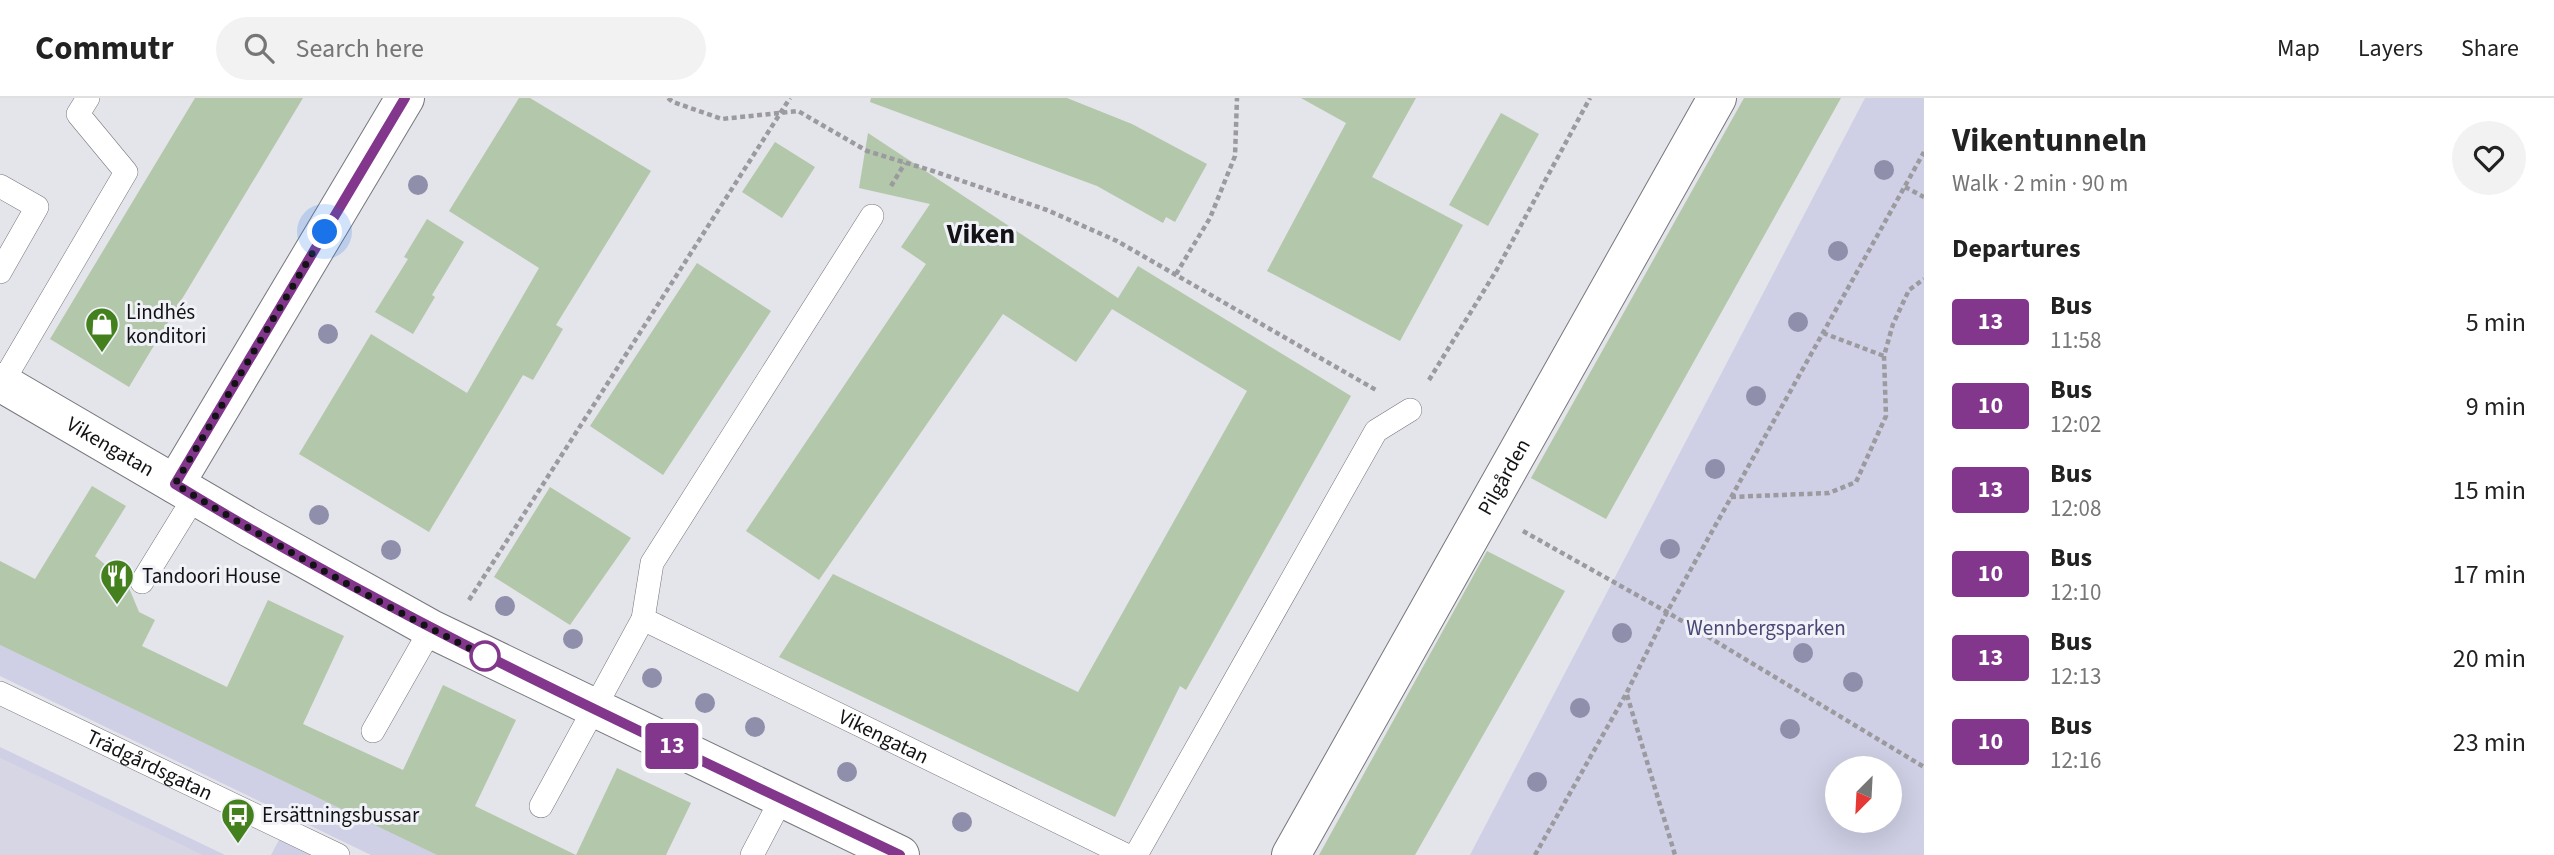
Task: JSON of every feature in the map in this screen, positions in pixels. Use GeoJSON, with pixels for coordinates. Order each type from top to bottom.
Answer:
{"type":"FeatureCollection","features":[{"type":"Feature","properties":{"kind":"street"},"geometry":{"type":"LineString","coordinates":[[185,490],[405,98]]}},
{"type":"Feature","properties":{"kind":"street","name":"Pilgården"},"geometry":{"type":"LineString","coordinates":[[1291,855],[1717,98]]}},
{"type":"Feature","properties":{"kind":"street","name":"Vikengatan"},"geometry":{"type":"LineString","coordinates":[[1,382],[185,490],[439,633],[900,855]]}},
{"type":"Feature","properties":{"kind":"lane"},"geometry":{"type":"LineString","coordinates":[[1,382],[125,172],[78,114],[88,98]]}},
{"type":"Feature","properties":{"kind":"lane"},"geometry":{"type":"LineString","coordinates":[[0,186],[37,207],[0,272]]}},
{"type":"Feature","properties":{"kind":"lane"},"geometry":{"type":"LineString","coordinates":[[541,806],[592,708],[643,619],[652,564],[872,216]]}},
{"type":"Feature","properties":{"kind":"lane"},"geometry":{"type":"LineString","coordinates":[[1136,855],[1376,431],[1410,411]]}},
{"type":"Feature","properties":{"kind":"lane"},"geometry":{"type":"LineString","coordinates":[[142,582],[185,490]]}},
{"type":"Feature","properties":{"kind":"lane","name":"Vikengatan"},"geometry":{"type":"LineString","coordinates":[[643,619],[1126,855]]}},
{"type":"Feature","properties":{"kind":"lane"},"geometry":{"type":"LineString","coordinates":[[373,731],[439,633]]}},
{"type":"Feature","properties":{"kind":"lane","name":"Trädgårdsgatan"},"geometry":{"type":"LineString","coordinates":[[0,693],[338,855]]}},
{"type":"Feature","properties":{"kind":"lane"},"geometry":{"type":"LineString","coordinates":[[752,855],[782,798]]}},
{"type":"Feature","properties":{"kind":"path"},"geometry":{"type":"LineString","coordinates":[[668,98],[722,119],[798,111],[867,151],[1047,210],[1117,242],[1176,274],[1410,411],[1496,271],[1590,98]]}},
{"type":"Feature","properties":{"kind":"path"},"geometry":{"type":"LineString","coordinates":[[439,633],[790,98]]}},
{"type":"Feature","properties":{"kind":"path"},"geometry":{"type":"LineString","coordinates":[[1176,274],[1210,218],[1235,156],[1237,98]]}},
{"type":"Feature","properties":{"kind":"path"},"geometry":{"type":"LineString","coordinates":[[1535,855],[1626,694],[1667,612],[1924,152]]}},
{"type":"Feature","properties":{"kind":"path"},"geometry":{"type":"LineString","coordinates":[[1905,187],[1924,197]]}},
{"type":"Feature","properties":{"kind":"path"},"geometry":{"type":"LineString","coordinates":[[1731,498],[1829,493],[1856,482],[1885,416],[1884,356],[1893,324],[1909,290],[1924,279]]}},
{"type":"Feature","properties":{"kind":"path"},"geometry":{"type":"LineString","coordinates":[[1823,333],[1884,356]]}},
{"type":"Feature","properties":{"kind":"path"},"geometry":{"type":"LineString","coordinates":[[1486,509],[1667,612],[1924,767]]}},
{"type":"Feature","properties":{"kind":"path"},"geometry":{"type":"LineString","coordinates":[[1626,694],[1675,855]]}},
{"type":"Feature","properties":{"kind":"shaded area"},"geometry":{"type":"Polygon","coordinates":[[[0,758],[204,855],[0,855],[0,758]]]}},
{"type":"Feature","properties":{"kind":"green space","name":"Wennbergsparken"},"geometry":{"type":"Polygon","coordinates":[[[1865,98],[1924,98],[1924,855],[1470,855],[1865,98]]]}},
{"type":"Feature","properties":{"kind":"green space"},"geometry":{"type":"Polygon","coordinates":[[[0,645],[437,855],[371,855],[0,676],[0,645]]]}},
{"type":"Feature","properties":{"kind":"green space"},"geometry":{"type":"Polygon","coordinates":[[[0,747],[225,855],[203,855],[0,758],[0,747]]]}},
{"type":"Feature","properties":{"kind":"green space"},"geometry":{"type":"Polygon","coordinates":[[[279,840],[310,855],[271,855],[279,840]]]}},
{"type":"Feature","properties":{"kind":"building"},"geometry":{"type":"Polygon","coordinates":[[[195,98],[303,98],[129,387],[50,339],[195,98]]]}},
{"type":"Feature","properties":{"kind":"building"},"geometry":{"type":"Polygon","coordinates":[[[519,98],[530,98],[651,171],[556,325],[563,329],[533,380],[523,375],[429,532],[299,454],[371,334],[467,393],[539,268],[449,211],[519,98]]]}},
{"type":"Feature","properties":{"kind":"building"},"geometry":{"type":"Polygon","coordinates":[[[871,98],[1067,98],[1132,124],[1207,164],[1175,222],[1166,217],[1163,223],[1097,186],[870,102],[871,98]]]}},
{"type":"Feature","properties":{"kind":"building"},"geometry":{"type":"Polygon","coordinates":[[[1301,98],[1416,98],[1372,177],[1463,225],[1400,341],[1267,271],[1346,123],[1301,98]]]}},
{"type":"Feature","properties":{"kind":"building"},"geometry":{"type":"Polygon","coordinates":[[[1744,98],[1841,98],[1606,519],[1531,478],[1744,98]]]}},
{"type":"Feature","properties":{"kind":"building"},"geometry":{"type":"Polygon","coordinates":[[[1501,113],[1539,134],[1488,226],[1449,205],[1501,113]]]}},
{"type":"Feature","properties":{"kind":"building"},"geometry":{"type":"Polygon","coordinates":[[[868,133],[1118,298],[1138,266],[1351,396],[1186,690],[1180,686],[1115,817],[779,657],[833,574],[1078,692],[1247,391],[1112,309],[1076,362],[1003,314],[819,580],[746,531],[926,264],[901,247],[930,204],[859,188],[868,133]]]}},
{"type":"Feature","properties":{"kind":"building"},"geometry":{"type":"Polygon","coordinates":[[[775,142],[815,167],[782,218],[742,192],[775,142]]]}},
{"type":"Feature","properties":{"kind":"building"},"geometry":{"type":"Polygon","coordinates":[[[427,219],[464,242],[432,295],[435,297],[413,334],[375,312],[408,259],[404,257],[427,219]]]}},
{"type":"Feature","properties":{"kind":"building"},"geometry":{"type":"Polygon","coordinates":[[[697,263],[771,311],[663,475],[590,426],[697,263]]]}},
{"type":"Feature","properties":{"kind":"building"},"geometry":{"type":"Polygon","coordinates":[[[92,486],[126,506],[95,556],[127,583],[139,612],[155,620],[142,646],[227,687],[268,600],[344,636],[303,724],[403,770],[443,685],[516,720],[475,806],[576,855],[437,855],[0,645],[0,561],[35,579],[92,486]]]}},
{"type":"Feature","properties":{"kind":"building"},"geometry":{"type":"Polygon","coordinates":[[[550,487],[631,538],[570,625],[494,577],[550,487]]]}},
{"type":"Feature","properties":{"kind":"building"},"geometry":{"type":"Polygon","coordinates":[[[1487,551],[1565,591],[1415,855],[1319,855],[1487,551]]]}},
{"type":"Feature","properties":{"kind":"building"},"geometry":{"type":"Polygon","coordinates":[[[617,768],[691,803],[666,855],[576,855],[617,768]]]}},
{"type":"Feature","properties":{"kind":"bus line","name":"13"},"geometry":{"type":"LineString","coordinates":[[405,98],[175,484],[431,629],[900,855]]}},
{"type":"Feature","properties":{"kind":"place","name":"Lindhés konditori"},"geometry":{"type":"Point","coordinates":[102,354]}},
{"type":"Feature","properties":{"kind":"place","name":"Tandoori House"},"geometry":{"type":"Point","coordinates":[117,606]}},
{"type":"Feature","properties":{"kind":"place","name":"Ersättningsbussar"},"geometry":{"type":"Point","coordinates":[238,845]}},
{"type":"Feature","properties":{"kind":"district","name":"Viken"},"geometry":{"type":"Point","coordinates":[981,234]}},
{"type":"Feature","properties":{"kind":"route"},"geometry":{"type":"LineString","coordinates":[[325,232],[175,484],[431,629],[489,658],[485,656]]}}]}
